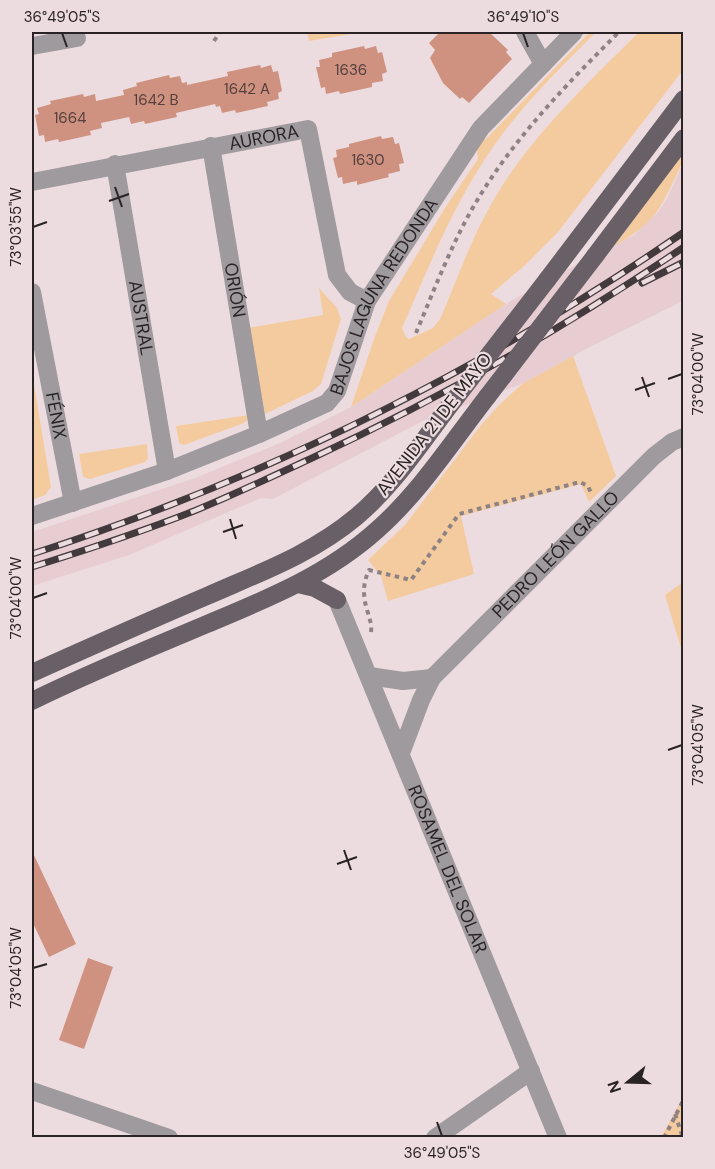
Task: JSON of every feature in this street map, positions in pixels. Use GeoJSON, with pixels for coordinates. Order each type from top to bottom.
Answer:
{"type":"FeatureCollection","features":[{"type":"Feature","properties":{"kind":"main road","name":"AVENIDA 21 DE MAYO"},"geometry":{"type":"LineString","coordinates":[[32,674],[292,558],[346,524],[369,505],[397,474],[684,99]]}},
{"type":"Feature","properties":{"kind":"main road","name":"AVENIDA 21 DE MAYO"},"geometry":{"type":"LineString","coordinates":[[32,700],[298,585],[358,546],[394,514],[414,492],[684,138]]}},
{"type":"Feature","properties":{"kind":"main road"},"geometry":{"type":"LineString","coordinates":[[337,600],[335,579],[340,559]]}},
{"type":"Feature","properties":{"kind":"main road"},"geometry":{"type":"LineString","coordinates":[[298,585],[315,588],[337,600]]}},
{"type":"Feature","properties":{"kind":"street"},"geometry":{"type":"LineString","coordinates":[[525,32],[543,64]]}},
{"type":"Feature","properties":{"kind":"street","name":"BAJOS LAGUNA REDONDA"},"geometry":{"type":"LineString","coordinates":[[32,516],[167,471],[259,434],[327,403],[338,391],[367,301],[481,128],[574,32]]}},
{"type":"Feature","properties":{"kind":"street"},"geometry":{"type":"LineString","coordinates":[[32,46],[77,38]]}},
{"type":"Feature","properties":{"kind":"street","name":"AURORA"},"geometry":{"type":"LineString","coordinates":[[32,182],[115,164],[308,129],[337,275],[350,292],[367,301]]}},
{"type":"Feature","properties":{"kind":"street","name":"ORIÓN"},"geometry":{"type":"LineString","coordinates":[[211,146],[259,434]]}},
{"type":"Feature","properties":{"kind":"street","name":"AUSTRAL"},"geometry":{"type":"LineString","coordinates":[[115,164],[167,471]]}},
{"type":"Feature","properties":{"kind":"street","name":"FÉNIX"},"geometry":{"type":"LineString","coordinates":[[32,292],[39,374],[73,503]]}},
{"type":"Feature","properties":{"kind":"street","name":"PEDRO LEÓN GALLO"},"geometry":{"type":"LineString","coordinates":[[401,753],[432,678],[654,456],[672,442],[684,437]]}},
{"type":"Feature","properties":{"kind":"street","name":"ROSAMEL DEL SOLAR"},"geometry":{"type":"LineString","coordinates":[[337,600],[558,1137]]}},
{"type":"Feature","properties":{"kind":"street"},"geometry":{"type":"LineString","coordinates":[[369,676],[403,681],[432,678]]}},
{"type":"Feature","properties":{"kind":"street"},"geometry":{"type":"LineString","coordinates":[[435,1137],[531,1071]]}},
{"type":"Feature","properties":{"kind":"street"},"geometry":{"type":"LineString","coordinates":[[32,1090],[169,1137]]}},
{"type":"Feature","properties":{"kind":"path"},"geometry":{"type":"LineString","coordinates":[[214,41],[220,32]]}},
{"type":"Feature","properties":{"kind":"path"},"geometry":{"type":"LineString","coordinates":[[416,333],[466,220],[504,160],[540,113],[619,32]]}},
{"type":"Feature","properties":{"kind":"path"},"geometry":{"type":"LineString","coordinates":[[370,636],[372,624],[363,588],[369,570],[411,580],[459,514],[580,482],[588,486],[593,505],[600,511]]}},
{"type":"Feature","properties":{"kind":"path"},"geometry":{"type":"LineString","coordinates":[[664,1137],[684,1099]]}},
{"type":"Feature","properties":{"kind":"path"},"geometry":{"type":"LineString","coordinates":[[675,1114],[682,1137]]}},
{"type":"Feature","properties":{"kind":"shaded area"},"geometry":{"type":"Polygon","coordinates":[[[307,32],[363,32],[309,41],[307,32]]]}},
{"type":"Feature","properties":{"kind":"shaded area"},"geometry":{"type":"Polygon","coordinates":[[[590,32],[596,32],[549,79],[505,130],[468,186],[438,246],[402,328],[409,339],[433,328],[440,319],[481,223],[520,161],[557,115],[639,32],[683,32],[683,70],[558,232],[524,266],[491,294],[506,304],[351,407],[389,301],[445,208],[478,159],[476,141],[487,138],[590,32]]]}},
{"type":"Feature","properties":{"kind":"shaded area"},"geometry":{"type":"Polygon","coordinates":[[[683,153],[679,170],[657,211],[644,226],[614,246],[683,153]]]}},
{"type":"Feature","properties":{"kind":"shaded area"},"geometry":{"type":"Polygon","coordinates":[[[683,163],[683,301],[522,384],[423,421],[273,499],[261,498],[129,555],[32,586],[32,532],[195,478],[280,443],[351,407],[506,304],[634,235],[658,212],[667,199],[683,163]]]}},
{"type":"Feature","properties":{"kind":"shaded area"},"geometry":{"type":"Polygon","coordinates":[[[319,288],[337,308],[341,319],[321,384],[313,391],[265,414],[248,328],[323,315],[319,288]]]}},
{"type":"Feature","properties":{"kind":"shaded area"},"geometry":{"type":"Polygon","coordinates":[[[573,356],[616,476],[589,502],[581,484],[461,516],[474,574],[388,601],[381,576],[368,560],[405,525],[481,425],[499,405],[522,384],[573,356]]]}},
{"type":"Feature","properties":{"kind":"shaded area"},"geometry":{"type":"Polygon","coordinates":[[[32,383],[51,487],[45,495],[32,500],[32,383]]]}},
{"type":"Feature","properties":{"kind":"shaded area"},"geometry":{"type":"Polygon","coordinates":[[[249,415],[244,423],[184,445],[179,443],[176,426],[249,415]]]}},
{"type":"Feature","properties":{"kind":"shaded area"},"geometry":{"type":"Polygon","coordinates":[[[147,444],[148,458],[145,462],[90,479],[83,477],[79,454],[147,444]]]}},
{"type":"Feature","properties":{"kind":"shaded area"},"geometry":{"type":"Polygon","coordinates":[[[683,582],[683,655],[665,595],[683,582]]]}},
{"type":"Feature","properties":{"kind":"shaded area"},"geometry":{"type":"Polygon","coordinates":[[[683,1098],[683,1137],[661,1137],[683,1098]]]}},
{"type":"Feature","properties":{"kind":"building"},"geometry":{"type":"Polygon","coordinates":[[[440,32],[489,32],[508,50],[506,52],[512,59],[469,103],[462,97],[460,99],[443,83],[430,58],[435,50],[429,43],[440,32]]]}},
{"type":"Feature","properties":{"kind":"building"},"geometry":{"type":"Polygon","coordinates":[[[364,46],[365,49],[376,46],[378,53],[382,52],[387,72],[382,74],[383,81],[372,83],[372,87],[340,94],[339,91],[326,94],[325,87],[321,88],[316,67],[320,67],[319,60],[332,57],[332,53],[364,46]]]}},
{"type":"Feature","properties":{"kind":"building"},"geometry":{"type":"Polygon","coordinates":[[[260,65],[261,68],[271,65],[273,72],[278,71],[282,91],[278,93],[279,99],[267,102],[268,106],[236,113],[235,110],[222,113],[220,106],[216,107],[215,104],[176,113],[177,117],[145,124],[144,121],[131,124],[129,117],[101,123],[102,128],[90,131],[91,135],[59,142],[58,139],[45,142],[44,135],[39,136],[35,115],[39,114],[37,108],[51,104],[50,101],[83,94],[84,97],[95,94],[96,101],[124,95],[123,90],[137,86],[136,83],[169,75],[170,78],[180,76],[182,83],[187,82],[187,85],[228,76],[227,72],[260,65]]]}},
{"type":"Feature","properties":{"kind":"building"},"geometry":{"type":"Polygon","coordinates":[[[381,136],[382,139],[393,137],[395,144],[399,143],[404,163],[399,164],[400,171],[388,174],[389,177],[357,185],[357,181],[343,184],[342,177],[338,178],[333,158],[337,157],[336,150],[349,147],[349,144],[381,136]]]}},
{"type":"Feature","properties":{"kind":"building"},"geometry":{"type":"Polygon","coordinates":[[[32,851],[76,944],[49,957],[32,921],[32,851]]]}},
{"type":"Feature","properties":{"kind":"building"},"geometry":{"type":"Polygon","coordinates":[[[88,958],[113,967],[84,1049],[59,1040],[88,958]]]}},
{"type":"Feature","properties":{"kind":"railway"},"geometry":{"type":"LineString","coordinates":[[32,554],[118,525],[203,492],[369,417],[530,330],[684,232]]}},
{"type":"Feature","properties":{"kind":"railway"},"geometry":{"type":"LineString","coordinates":[[32,567],[194,511],[358,436],[501,361],[593,306],[684,247]]}},
{"type":"Feature","properties":{"kind":"railway"},"geometry":{"type":"LineString","coordinates":[[642,283],[684,262]]}}]}
